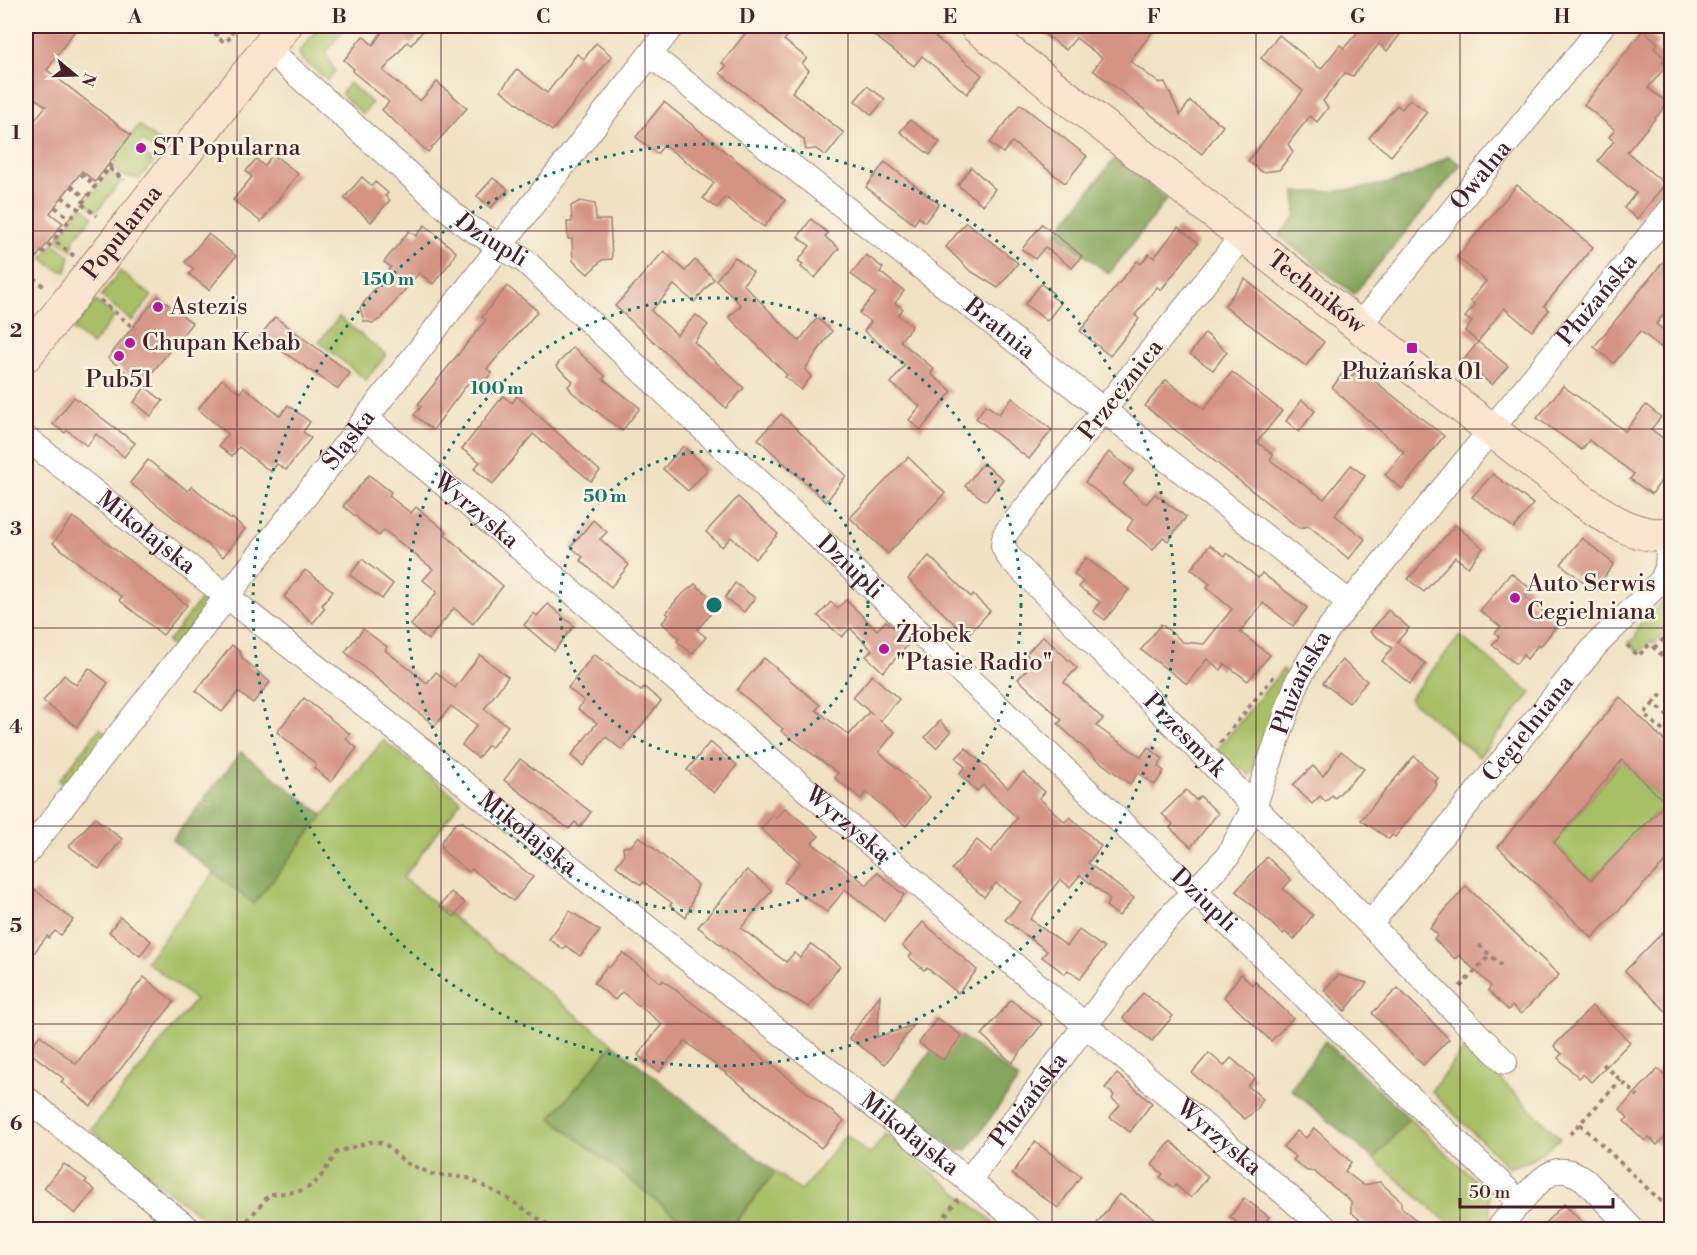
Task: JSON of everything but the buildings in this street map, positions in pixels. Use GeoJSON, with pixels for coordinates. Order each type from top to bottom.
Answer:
{"type":"FeatureCollection","features":[{"type":"Feature","properties":{"kind":"street","name":"Śląska"},"geometry":{"type":"LineString","coordinates":[[26,854],[672,26]]}},
{"type":"Feature","properties":{"kind":"street","name":"Techników"},"geometry":{"type":"LineString","coordinates":[[976,26],[1491,429],[1601,512],[1636,530],[1652,535],[1670,534]]}},
{"type":"Feature","properties":{"kind":"street","name":"Owalna"},"geometry":{"type":"LineString","coordinates":[[1359,326],[1602,26]]}},
{"type":"Feature","properties":{"kind":"street","name":"Dziupli"},"geometry":{"type":"LineString","coordinates":[[276,37],[468,227],[525,261],[1195,892],[1521,1203]]}},
{"type":"Feature","properties":{"kind":"street","name":"Popularna"},"geometry":{"type":"LineString","coordinates":[[26,355],[276,37]]}},
{"type":"Feature","properties":{"kind":"street","name":"Bratnia"},"geometry":{"type":"LineString","coordinates":[[650,55],[1350,603]]}},
{"type":"Feature","properties":{"kind":"street","name":"Płużańska"},"geometry":{"type":"LineString","coordinates":[[969,1180],[1158,929],[1228,856],[1254,807],[1298,680],[1314,650],[1671,208]]}},
{"type":"Feature","properties":{"kind":"street","name":"Przecznica"},"geometry":{"type":"LineString","coordinates":[[1003,546],[1005,534],[1243,235]]}},
{"type":"Feature","properties":{"kind":"street","name":"Wyrzyska"},"geometry":{"type":"LineString","coordinates":[[366,418],[1328,1230]]}},
{"type":"Feature","properties":{"kind":"street","name":"Mikołajska"},"geometry":{"type":"LineString","coordinates":[[26,438],[1031,1230]]}},
{"type":"Feature","properties":{"kind":"street","name":"Cegielniana"},"geometry":{"type":"LineString","coordinates":[[1371,923],[1596,645],[1662,580],[1667,568],[1670,534]]}},
{"type":"Feature","properties":{"kind":"street","name":"Przesmyk"},"geometry":{"type":"LineString","coordinates":[[1003,546],[1009,557],[1505,1062]]}},
{"type":"Feature","properties":{"kind":"street"},"geometry":{"type":"LineString","coordinates":[[26,1098],[190,1230]]}},
{"type":"Feature","properties":{"kind":"street"},"geometry":{"type":"LineString","coordinates":[[1497,1230],[1546,1176],[1561,1171],[1578,1175],[1585,1180],[1633,1230]]}},
{"type":"Feature","properties":{"kind":"path"},"geometry":{"type":"LineString","coordinates":[[224,26],[231,30],[232,35],[225,42],[218,39],[215,34],[224,26]]}},
{"type":"Feature","properties":{"kind":"path"},"geometry":{"type":"LineString","coordinates":[[42,254],[115,161]]}},
{"type":"Feature","properties":{"kind":"path"},"geometry":{"type":"LineString","coordinates":[[109,168],[124,180]]}},
{"type":"Feature","properties":{"kind":"path"},"geometry":{"type":"LineString","coordinates":[[81,174],[96,186]]}},
{"type":"Feature","properties":{"kind":"path"},"geometry":{"type":"LineString","coordinates":[[71,186],[87,198]]}},
{"type":"Feature","properties":{"kind":"path"},"geometry":{"type":"LineString","coordinates":[[62,197],[78,209]]}},
{"type":"Feature","properties":{"kind":"path"},"geometry":{"type":"LineString","coordinates":[[82,204],[97,216]]}},
{"type":"Feature","properties":{"kind":"path"},"geometry":{"type":"LineString","coordinates":[[55,207],[70,219]]}},
{"type":"Feature","properties":{"kind":"path"},"geometry":{"type":"LineString","coordinates":[[54,240],[75,256]]}},
{"type":"Feature","properties":{"kind":"path"},"geometry":{"type":"LineString","coordinates":[[26,272],[46,287],[49,293]]}},
{"type":"Feature","properties":{"kind":"path"},"geometry":{"type":"LineString","coordinates":[[94,296],[135,329]]}},
{"type":"Feature","properties":{"kind":"path"},"geometry":{"type":"LineString","coordinates":[[1654,648],[1671,632]]}},
{"type":"Feature","properties":{"kind":"path"},"geometry":{"type":"LineString","coordinates":[[1628,635],[1625,644],[1638,656],[1650,645],[1671,665]]}},
{"type":"Feature","properties":{"kind":"path"},"geometry":{"type":"LineString","coordinates":[[1214,751],[1283,666]]}},
{"type":"Feature","properties":{"kind":"path"},"geometry":{"type":"LineString","coordinates":[[1662,694],[1644,714],[1670,736]]}},
{"type":"Feature","properties":{"kind":"path"},"geometry":{"type":"LineString","coordinates":[[1654,703],[1671,720]]}},
{"type":"Feature","properties":{"kind":"path"},"geometry":{"type":"LineString","coordinates":[[1479,945],[1501,965]]}},
{"type":"Feature","properties":{"kind":"path"},"geometry":{"type":"LineString","coordinates":[[1457,989],[1490,955]]}},
{"type":"Feature","properties":{"kind":"path"},"geometry":{"type":"LineString","coordinates":[[1603,1064],[1638,1096]]}},
{"type":"Feature","properties":{"kind":"path"},"geometry":{"type":"LineString","coordinates":[[1570,1134],[1621,1080]]}},
{"type":"Feature","properties":{"kind":"path"},"geometry":{"type":"LineString","coordinates":[[1580,1124],[1671,1212]]}},
{"type":"Feature","properties":{"kind":"path"},"geometry":{"type":"LineString","coordinates":[[232,1230],[247,1221],[270,1194],[301,1192],[321,1178],[337,1152],[373,1141],[385,1144],[406,1163],[432,1174],[468,1178],[515,1202],[556,1230]]}},
{"type":"Feature","properties":{"kind":"path"},"geometry":{"type":"LineString","coordinates":[[934,1230],[963,1193],[969,1180]]}},
{"type":"Feature","properties":{"kind":"green space"},"geometry":{"type":"Polygon","coordinates":[[[320,26],[346,26],[325,53],[335,71],[327,80],[301,58],[299,52],[320,26]]]}},
{"type":"Feature","properties":{"kind":"green space"},"geometry":{"type":"Polygon","coordinates":[[[349,83],[372,103],[363,114],[341,94],[349,83]]]}},
{"type":"Feature","properties":{"kind":"green space"},"geometry":{"type":"Polygon","coordinates":[[[139,125],[166,147],[159,155],[142,140],[134,150],[154,161],[139,179],[124,176],[112,167],[117,161],[113,158],[139,125]]]}},
{"type":"Feature","properties":{"kind":"green space"},"geometry":{"type":"Polygon","coordinates":[[[1449,156],[1461,165],[1354,294],[1279,236],[1296,216],[1295,192],[1339,191],[1397,181],[1416,174],[1449,156]]]}},
{"type":"Feature","properties":{"kind":"green space"},"geometry":{"type":"Polygon","coordinates":[[[1115,158],[1167,199],[1109,274],[1056,233],[1115,158]]]}},
{"type":"Feature","properties":{"kind":"green space"},"geometry":{"type":"Polygon","coordinates":[[[109,171],[121,181],[97,211],[85,202],[109,171]]]}},
{"type":"Feature","properties":{"kind":"green space"},"geometry":{"type":"Polygon","coordinates":[[[82,206],[93,216],[74,239],[72,250],[57,239],[82,206]]]}},
{"type":"Feature","properties":{"kind":"green space"},"geometry":{"type":"Polygon","coordinates":[[[54,243],[70,256],[66,272],[56,269],[42,258],[54,243]]]}},
{"type":"Feature","properties":{"kind":"green space"},"geometry":{"type":"Polygon","coordinates":[[[120,271],[152,296],[132,321],[101,296],[120,271]]]}},
{"type":"Feature","properties":{"kind":"green space"},"geometry":{"type":"Polygon","coordinates":[[[96,301],[115,316],[92,345],[73,330],[96,301]]]}},
{"type":"Feature","properties":{"kind":"green space"},"geometry":{"type":"Polygon","coordinates":[[[339,317],[386,355],[366,380],[319,342],[339,317]]]}},
{"type":"Feature","properties":{"kind":"green space"},"geometry":{"type":"Polygon","coordinates":[[[1671,594],[1671,627],[1654,644],[1651,641],[1639,653],[1629,643],[1635,638],[1639,625],[1671,594]]]}},
{"type":"Feature","properties":{"kind":"green space"},"geometry":{"type":"Polygon","coordinates":[[[202,598],[211,604],[175,648],[167,642],[202,598]]]}},
{"type":"Feature","properties":{"kind":"green space"},"geometry":{"type":"Polygon","coordinates":[[[1460,636],[1531,693],[1479,757],[1409,699],[1460,636]]]}},
{"type":"Feature","properties":{"kind":"green space"},"geometry":{"type":"Polygon","coordinates":[[[1283,669],[1287,673],[1250,776],[1242,768],[1238,771],[1217,750],[1283,669]]]}},
{"type":"Feature","properties":{"kind":"green space"},"geometry":{"type":"Polygon","coordinates":[[[100,728],[108,735],[67,788],[59,781],[100,728]]]}},
{"type":"Feature","properties":{"kind":"green space"},"geometry":{"type":"Polygon","coordinates":[[[383,740],[461,801],[403,878],[613,1044],[551,1118],[693,1229],[217,1229],[91,1130],[195,1000],[146,961],[215,872],[254,903],[383,740]]]}},
{"type":"Feature","properties":{"kind":"green space"},"geometry":{"type":"Polygon","coordinates":[[[241,752],[323,815],[254,904],[172,840],[241,752]]]}},
{"type":"Feature","properties":{"kind":"green space"},"geometry":{"type":"Polygon","coordinates":[[[1622,760],[1666,803],[1591,880],[1554,843],[1622,760]]]}},
{"type":"Feature","properties":{"kind":"green space"},"geometry":{"type":"Polygon","coordinates":[[[949,1027],[1019,1079],[967,1150],[958,1151],[894,1101],[949,1027]]]}},
{"type":"Feature","properties":{"kind":"green space"},"geometry":{"type":"Polygon","coordinates":[[[1325,1041],[1409,1118],[1374,1159],[1291,1089],[1325,1041]]]}},
{"type":"Feature","properties":{"kind":"green space"},"geometry":{"type":"Polygon","coordinates":[[[613,1044],[775,1172],[730,1229],[693,1229],[551,1118],[613,1044]]]}},
{"type":"Feature","properties":{"kind":"green space"},"geometry":{"type":"Polygon","coordinates":[[[1466,1046],[1560,1138],[1536,1157],[1508,1167],[1431,1091],[1466,1046]]]}},
{"type":"Feature","properties":{"kind":"green space"},"geometry":{"type":"Polygon","coordinates":[[[1409,1118],[1489,1193],[1491,1221],[1483,1229],[1455,1229],[1374,1159],[1409,1118]]]}},
{"type":"Feature","properties":{"kind":"green space"},"geometry":{"type":"Polygon","coordinates":[[[885,1134],[993,1222],[987,1230],[730,1230],[775,1172],[801,1191],[846,1135],[870,1155],[885,1134]]]}},
{"type":"Feature","properties":{"kind":"place","name":"ST Popularna"},"geometry":{"type":"Point","coordinates":[141,148]}},
{"type":"Feature","properties":{"kind":"place","name":"Astezis"},"geometry":{"type":"Point","coordinates":[158,307]}},
{"type":"Feature","properties":{"kind":"place","name":"Chupan Kebab"},"geometry":{"type":"Point","coordinates":[130,343]}},
{"type":"Feature","properties":{"kind":"place","name":"Płużańska 01"},"geometry":{"type":"Point","coordinates":[1412,348]}},
{"type":"Feature","properties":{"kind":"place","name":"Pub51"},"geometry":{"type":"Point","coordinates":[119,356]}},
{"type":"Feature","properties":{"kind":"place","name":"Auto Serwis Cegielniana"},"geometry":{"type":"Point","coordinates":[1515,598]}},
{"type":"Feature","properties":{"kind":"place","name":"Żłobek \"Ptasie Radio\""},"geometry":{"type":"Point","coordinates":[884,649]}}]}
